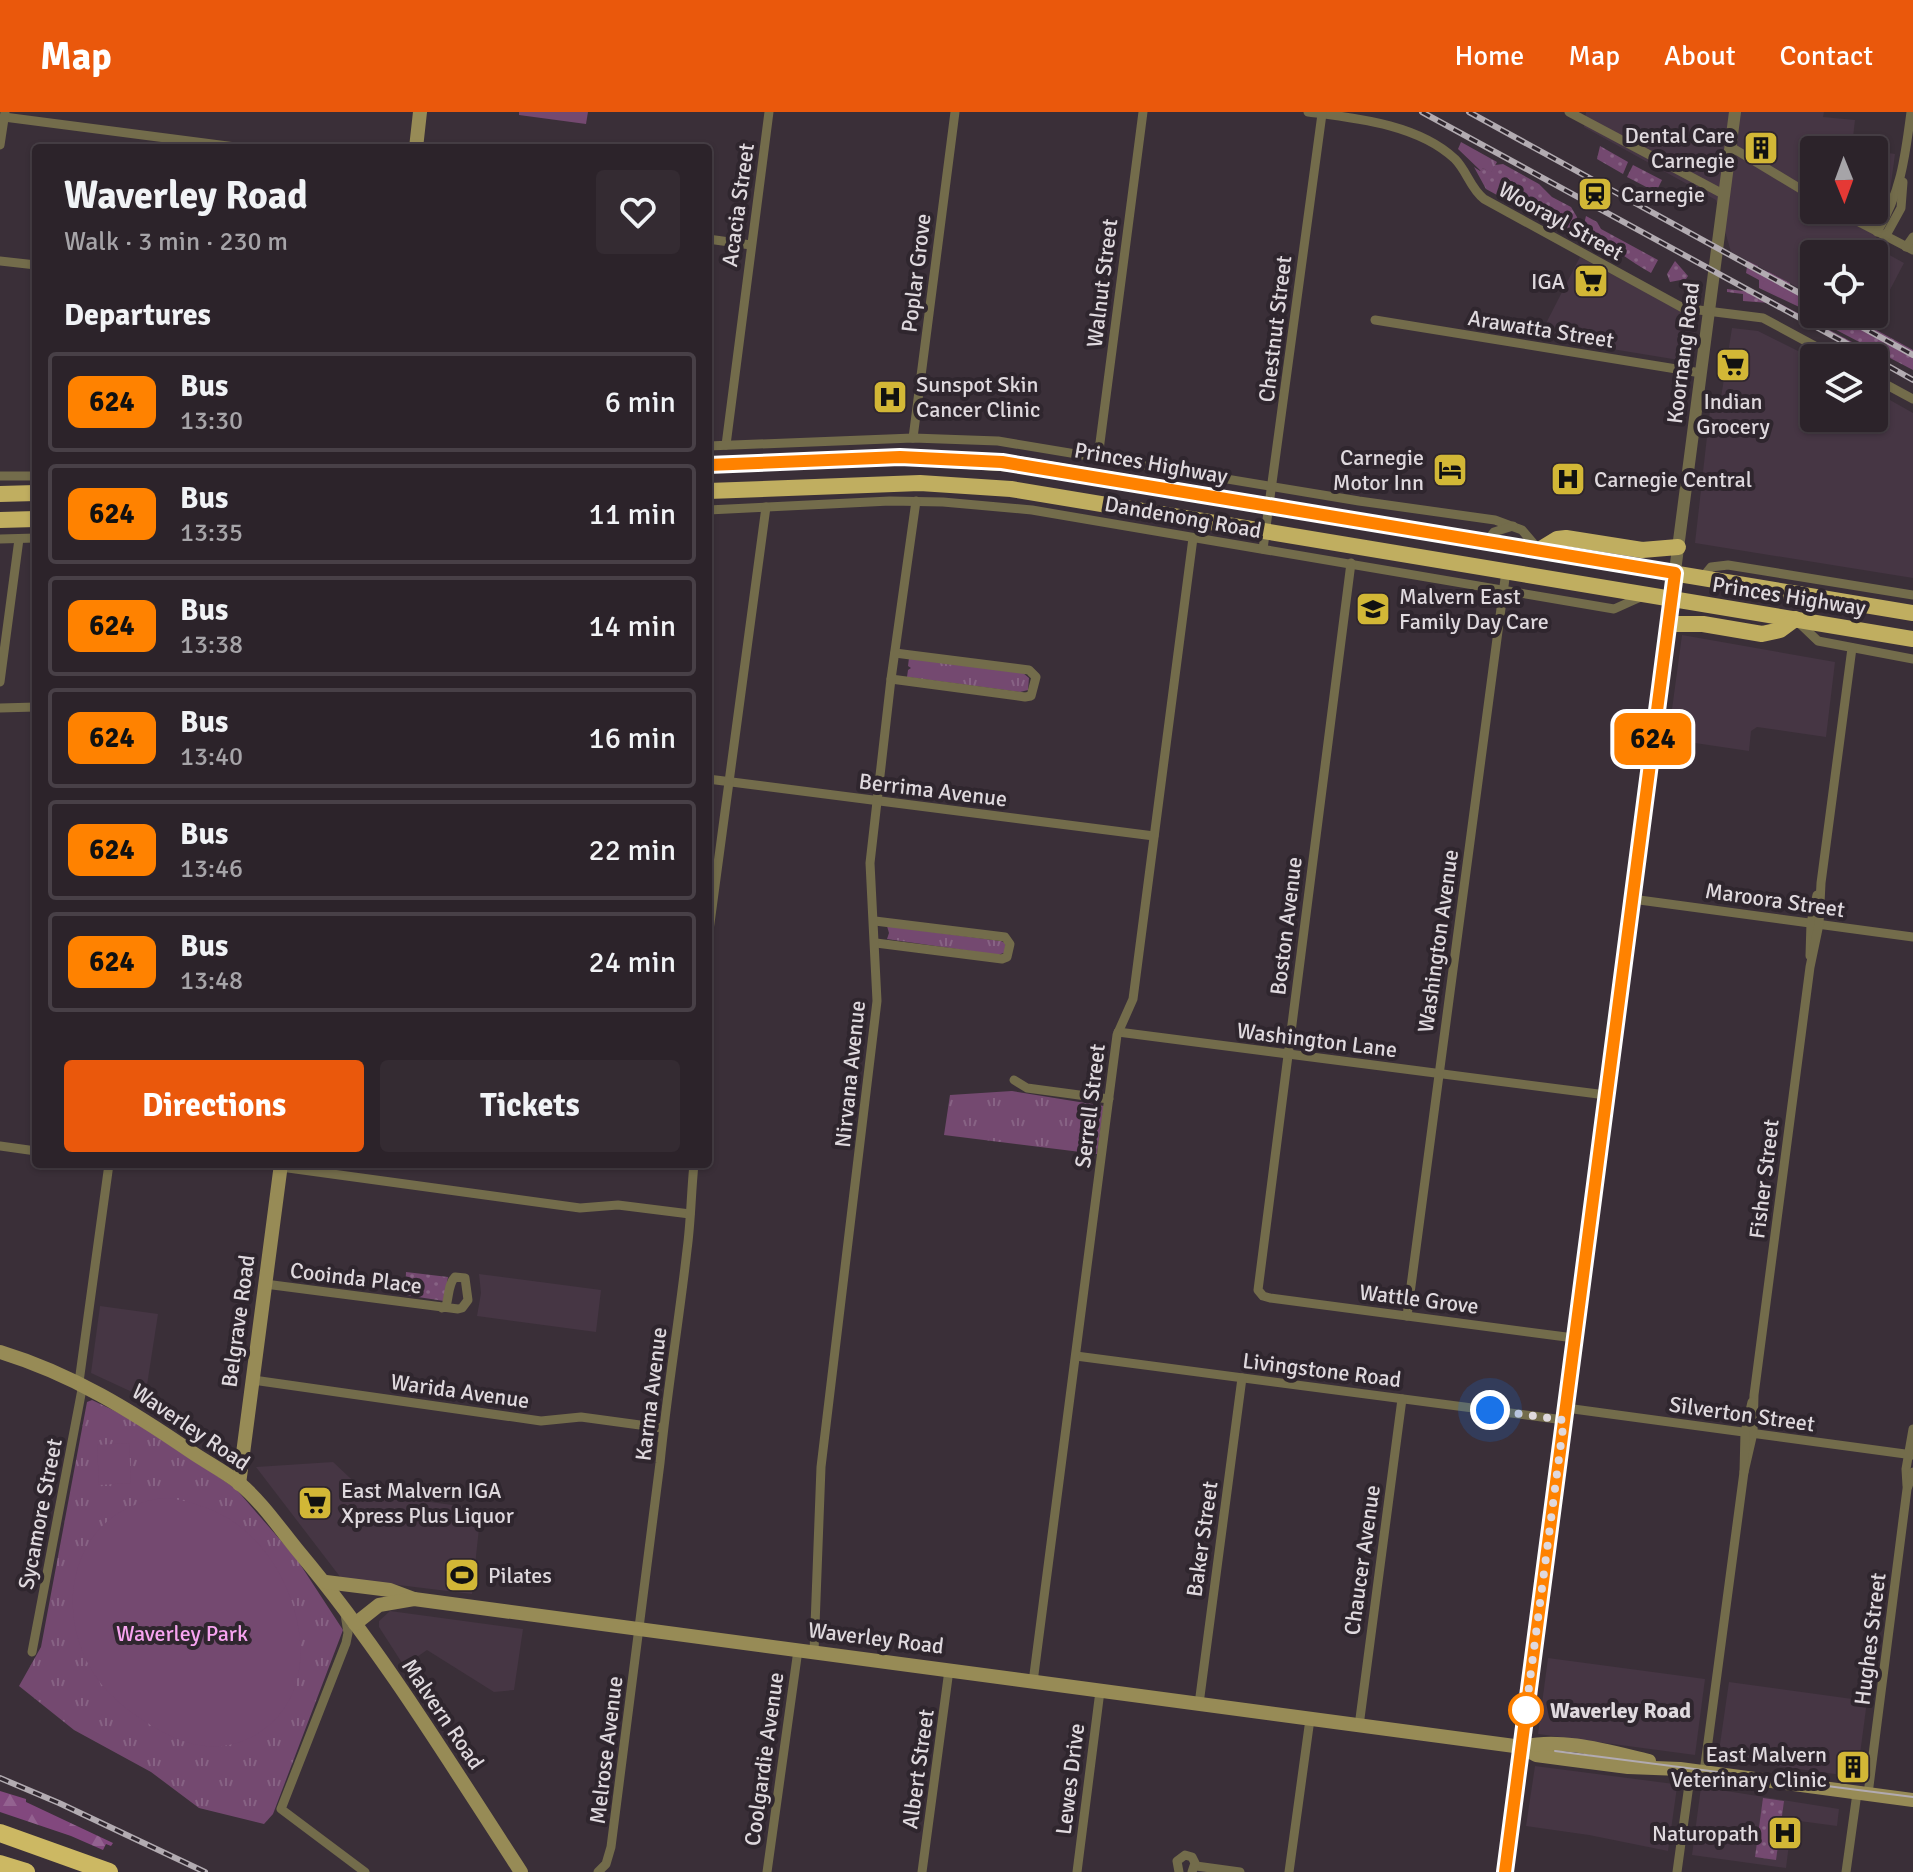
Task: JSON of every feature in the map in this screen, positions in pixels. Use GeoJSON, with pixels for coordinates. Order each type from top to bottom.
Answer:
{"type":"FeatureCollection","features":[{"type":"Feature","properties":{"kind":"highway","name":"Princes Highway"},"geometry":{"type":"LineString","coordinates":[[712,465],[923,457],[1002,462],[1913,613]]}},
{"type":"Feature","properties":{"kind":"highway"},"geometry":{"type":"LineString","coordinates":[[839,485],[840,459]]}},
{"type":"Feature","properties":{"kind":"highway","name":"Princes Highway"},"geometry":{"type":"LineString","coordinates":[[712,491],[920,483],[1011,489],[1913,639]]}},
{"type":"Feature","properties":{"kind":"highway"},"geometry":{"type":"LineString","coordinates":[[0,494],[32,493]]}},
{"type":"Feature","properties":{"kind":"highway"},"geometry":{"type":"LineString","coordinates":[[0,520],[32,519]]}},
{"type":"Feature","properties":{"kind":"highway"},"geometry":{"type":"LineString","coordinates":[[1539,550],[1557,539],[1566,538],[1642,550],[1678,547]]}},
{"type":"Feature","properties":{"kind":"highway"},"geometry":{"type":"LineString","coordinates":[[1669,624],[1703,624],[1762,634],[1780,630],[1795,619]]}},
{"type":"Feature","properties":{"kind":"highway"},"geometry":{"type":"LineString","coordinates":[[0,1833],[109,1872]]}},
{"type":"Feature","properties":{"kind":"highway"},"geometry":{"type":"LineString","coordinates":[[0,1864],[26,1872]]}},
{"type":"Feature","properties":{"kind":"main road"},"geometry":{"type":"LineString","coordinates":[[416,144],[420,112]]}},
{"type":"Feature","properties":{"kind":"main road","name":"Belgrave Road"},"geometry":{"type":"LineString","coordinates":[[239,1484],[281,1168]]}},
{"type":"Feature","properties":{"kind":"main road","name":"Waverley Road"},"geometry":{"type":"LineString","coordinates":[[0,1352],[81,1383],[144,1420],[239,1484],[326,1582],[390,1590],[414,1599],[1522,1747],[1536,1755],[1628,1767],[1692,1770],[1913,1800]]}},
{"type":"Feature","properties":{"kind":"main road","name":"Malvern Road"},"geometry":{"type":"LineString","coordinates":[[326,1582],[345,1608],[352,1628],[428,1730],[521,1872]]}},
{"type":"Feature","properties":{"kind":"main road"},"geometry":{"type":"LineString","coordinates":[[345,1608],[375,1590]]}},
{"type":"Feature","properties":{"kind":"main road","name":"Waverley Road"},"geometry":{"type":"LineString","coordinates":[[352,1628],[379,1605],[414,1599]]}},
{"type":"Feature","properties":{"kind":"street","name":"Acacia Street"},"geometry":{"type":"LineString","coordinates":[[726,445],[769,112]]}},
{"type":"Feature","properties":{"kind":"street","name":"Poplar Grove"},"geometry":{"type":"LineString","coordinates":[[913,438],[955,112]]}},
{"type":"Feature","properties":{"kind":"street","name":"Walnut Street"},"geometry":{"type":"LineString","coordinates":[[1098,458],[1143,112]]}},
{"type":"Feature","properties":{"kind":"street","name":"Woorayl Street"},"geometry":{"type":"LineString","coordinates":[[1308,112],[1378,122],[1428,142],[1456,160],[1469,184],[1484,199],[1679,306],[1763,318],[1811,344]]}},
{"type":"Feature","properties":{"kind":"street"},"geometry":{"type":"LineString","coordinates":[[1569,112],[1723,194]]}},
{"type":"Feature","properties":{"kind":"street"},"geometry":{"type":"LineString","coordinates":[[1594,125],[1595,112]]}},
{"type":"Feature","properties":{"kind":"street","name":"Koornang Road"},"geometry":{"type":"LineString","coordinates":[[1505,1872],[1735,112]]}},
{"type":"Feature","properties":{"kind":"street"},"geometry":{"type":"LineString","coordinates":[[1881,234],[1901,208],[1911,112]]}},
{"type":"Feature","properties":{"kind":"street"},"geometry":{"type":"LineString","coordinates":[[0,145],[4,114],[215,144]]}},
{"type":"Feature","properties":{"kind":"street","name":"Chestnut Street"},"geometry":{"type":"LineString","coordinates":[[1263,549],[1322,114]]}},
{"type":"Feature","properties":{"kind":"street"},"geometry":{"type":"LineString","coordinates":[[1731,147],[1800,189]]}},
{"type":"Feature","properties":{"kind":"street"},"geometry":{"type":"LineString","coordinates":[[1862,224],[1910,249],[1913,237]]}},
{"type":"Feature","properties":{"kind":"street"},"geometry":{"type":"LineString","coordinates":[[712,240],[751,245]]}},
{"type":"Feature","properties":{"kind":"street"},"geometry":{"type":"LineString","coordinates":[[0,261],[32,265]]}},
{"type":"Feature","properties":{"kind":"street","name":"Arawatta Street"},"geometry":{"type":"LineString","coordinates":[[1375,320],[1701,373]]}},
{"type":"Feature","properties":{"kind":"street"},"geometry":{"type":"LineString","coordinates":[[1888,386],[1913,399]]}},
{"type":"Feature","properties":{"kind":"street","name":"Dandenong Road"},"geometry":{"type":"LineString","coordinates":[[712,446],[913,438],[983,440],[1495,520],[1527,535],[1539,550]]}},
{"type":"Feature","properties":{"kind":"street"},"geometry":{"type":"LineString","coordinates":[[0,476],[32,476]]}},
{"type":"Feature","properties":{"kind":"street","name":"Dandenong Road"},"geometry":{"type":"LineString","coordinates":[[712,510],[916,501],[1032,510],[1614,609],[1646,594]]}},
{"type":"Feature","properties":{"kind":"street","name":"Nirvana Avenue"},"geometry":{"type":"LineString","coordinates":[[814,1652],[821,1467],[877,1001],[870,863],[916,501]]}},
{"type":"Feature","properties":{"kind":"street"},"geometry":{"type":"LineString","coordinates":[[712,899],[766,507]]}},
{"type":"Feature","properties":{"kind":"street"},"geometry":{"type":"LineString","coordinates":[[1486,542],[1494,532],[1513,526]]}},
{"type":"Feature","properties":{"kind":"street"},"geometry":{"type":"LineString","coordinates":[[0,539],[32,538]]}},
{"type":"Feature","properties":{"kind":"street","name":"Serrell Street"},"geometry":{"type":"LineString","coordinates":[[1033,1682],[1118,1032],[1133,999],[1193,538]]}},
{"type":"Feature","properties":{"kind":"street"},"geometry":{"type":"LineString","coordinates":[[0,682],[19,539]]}},
{"type":"Feature","properties":{"kind":"street","name":"Boston Avenue"},"geometry":{"type":"LineString","coordinates":[[1260,1294],[1257,1280],[1351,563]]}},
{"type":"Feature","properties":{"kind":"street"},"geometry":{"type":"LineString","coordinates":[[1702,578],[1711,567],[1721,564],[1913,595]]}},
{"type":"Feature","properties":{"kind":"street","name":"Washington Avenue"},"geometry":{"type":"LineString","coordinates":[[1407,1316],[1506,571]]}},
{"type":"Feature","properties":{"kind":"street"},"geometry":{"type":"LineString","coordinates":[[1795,619],[1818,641],[1913,659]]}},
{"type":"Feature","properties":{"kind":"street","name":"Fisher Street"},"geometry":{"type":"LineString","coordinates":[[1677,1872],[1744,1472],[1852,648]]}},
{"type":"Feature","properties":{"kind":"street"},"geometry":{"type":"LineString","coordinates":[[891,679],[1025,697],[1031,696],[1034,691],[1036,677],[1029,670],[895,653]]}},
{"type":"Feature","properties":{"kind":"street"},"geometry":{"type":"LineString","coordinates":[[0,708],[32,707]]}},
{"type":"Feature","properties":{"kind":"street","name":"Berrima Avenue"},"geometry":{"type":"LineString","coordinates":[[712,780],[1154,836]]}},
{"type":"Feature","properties":{"kind":"street","name":"Maroora Street"},"geometry":{"type":"LineString","coordinates":[[1632,899],[1913,937]]}},
{"type":"Feature","properties":{"kind":"street"},"geometry":{"type":"LineString","coordinates":[[875,921],[1005,937],[1010,944],[1007,957],[1002,959],[876,943]]}},
{"type":"Feature","properties":{"kind":"street","name":"Washington Lane"},"geometry":{"type":"LineString","coordinates":[[1118,1032],[1606,1095]]}},
{"type":"Feature","properties":{"kind":"street"},"geometry":{"type":"LineString","coordinates":[[1014,1080],[1027,1088],[1109,1099]]}},
{"type":"Feature","properties":{"kind":"street"},"geometry":{"type":"LineString","coordinates":[[0,1146],[32,1150]]}},
{"type":"Feature","properties":{"kind":"street","name":"Sycamore Street"},"geometry":{"type":"LineString","coordinates":[[32,1652],[81,1383],[108,1168]]}},
{"type":"Feature","properties":{"kind":"street"},"geometry":{"type":"LineString","coordinates":[[295,1168],[580,1208],[618,1205],[690,1214]]}},
{"type":"Feature","properties":{"kind":"street","name":"Karma Avenue"},"geometry":{"type":"LineString","coordinates":[[639,1629],[694,1168]]}},
{"type":"Feature","properties":{"kind":"street","name":"Cooinda Place"},"geometry":{"type":"LineString","coordinates":[[265,1284],[442,1308]]}},
{"type":"Feature","properties":{"kind":"street","name":"Wattle Grove"},"geometry":{"type":"LineString","coordinates":[[1260,1294],[1270,1298],[1574,1338]]}},
{"type":"Feature","properties":{"kind":"street","name":"Livingstone Road"},"geometry":{"type":"LineString","coordinates":[[1076,1356],[1402,1399],[1565,1414]]}},
{"type":"Feature","properties":{"kind":"street","name":"Baker Street"},"geometry":{"type":"LineString","coordinates":[[1199,1704],[1242,1378]]}},
{"type":"Feature","properties":{"kind":"street","name":"Warida Avenue"},"geometry":{"type":"LineString","coordinates":[[253,1380],[541,1421],[581,1417],[662,1428]]}},
{"type":"Feature","properties":{"kind":"street","name":"Chaucer Avenue"},"geometry":{"type":"LineString","coordinates":[[1359,1726],[1402,1399]]}},
{"type":"Feature","properties":{"kind":"street","name":"Silverton Street"},"geometry":{"type":"LineString","coordinates":[[1565,1414],[1749,1433],[1910,1455]]}},
{"type":"Feature","properties":{"kind":"street","name":"Hughes Street"},"geometry":{"type":"LineString","coordinates":[[1846,1872],[1862,1793],[1913,1429]]}},
{"type":"Feature","properties":{"kind":"street","name":"Hughes Street"},"geometry":{"type":"LineString","coordinates":[[1907,1489],[1913,1472]]}},
{"type":"Feature","properties":{"kind":"street"},"geometry":{"type":"LineString","coordinates":[[352,1628],[281,1809],[365,1872]]}},
{"type":"Feature","properties":{"kind":"street","name":"Melrose Avenue"},"geometry":{"type":"LineString","coordinates":[[598,1872],[606,1864],[611,1847],[639,1629]]}},
{"type":"Feature","properties":{"kind":"street","name":"Coolgardie Avenue"},"geometry":{"type":"LineString","coordinates":[[767,1872],[798,1650]]}},
{"type":"Feature","properties":{"kind":"street","name":"Albert Street"},"geometry":{"type":"LineString","coordinates":[[922,1872],[949,1670]]}},
{"type":"Feature","properties":{"kind":"street","name":"Lewes Drive"},"geometry":{"type":"LineString","coordinates":[[1077,1872],[1100,1691]]}},
{"type":"Feature","properties":{"kind":"street"},"geometry":{"type":"LineString","coordinates":[[1289,1872],[1310,1719]]}},
{"type":"Feature","properties":{"kind":"street"},"geometry":{"type":"LineString","coordinates":[[1179,1872],[1176,1864],[1182,1856],[1192,1857],[1194,1869],[1240,1872]]}},
{"type":"Feature","properties":{"kind":"shaded area"},"geometry":{"type":"Polygon","coordinates":[[[1586,112],[1824,112],[1823,117],[1855,120],[1853,136],[1800,136],[1800,224],[1881,224],[1875,240],[1800,240],[1800,289],[1731,252],[1716,200],[1584,127],[1586,112]]]}},
{"type":"Feature","properties":{"kind":"shaded area"},"geometry":{"type":"Polygon","coordinates":[[[1888,153],[1895,154],[1888,206],[1888,153]]]}},
{"type":"Feature","properties":{"kind":"shaded area"},"geometry":{"type":"Polygon","coordinates":[[[1888,254],[1904,263],[1888,294],[1888,254]]]}},
{"type":"Feature","properties":{"kind":"shaded area"},"geometry":{"type":"Polygon","coordinates":[[[1580,257],[1697,320],[1691,362],[1539,337],[1580,257]]]}},
{"type":"Feature","properties":{"kind":"shaded area"},"geometry":{"type":"Polygon","coordinates":[[[1732,328],[1758,331],[1800,352],[1800,432],[1888,432],[1888,399],[1913,413],[1913,578],[1695,543],[1710,410],[1720,404],[1732,328]]]}},
{"type":"Feature","properties":{"kind":"shaded area"},"geometry":{"type":"Polygon","coordinates":[[[1682,635],[1835,662],[1826,737],[1757,727],[1751,731],[1749,751],[1668,739],[1682,635]]]}},
{"type":"Feature","properties":{"kind":"shaded area"},"geometry":{"type":"Polygon","coordinates":[[[479,1274],[601,1290],[596,1332],[477,1316],[481,1293],[479,1274]]]}},
{"type":"Feature","properties":{"kind":"shaded area"},"geometry":{"type":"Polygon","coordinates":[[[100,1306],[158,1314],[145,1398],[91,1373],[100,1306]]]}},
{"type":"Feature","properties":{"kind":"shaded area"},"geometry":{"type":"Polygon","coordinates":[[[333,1462],[366,1493],[481,1509],[472,1594],[341,1578],[256,1467],[333,1462]]]}},
{"type":"Feature","properties":{"kind":"shaded area"},"geometry":{"type":"Polygon","coordinates":[[[390,1611],[523,1629],[514,1690],[494,1692],[427,1650],[404,1666],[379,1627],[379,1621],[390,1611]]]}},
{"type":"Feature","properties":{"kind":"shaded area"},"geometry":{"type":"Polygon","coordinates":[[[1548,1658],[1705,1679],[1695,1755],[1538,1734],[1548,1658]]]}},
{"type":"Feature","properties":{"kind":"shaded area"},"geometry":{"type":"Polygon","coordinates":[[[1729,1682],[1867,1701],[1857,1777],[1718,1758],[1729,1682]]]}},
{"type":"Feature","properties":{"kind":"shaded area"},"geometry":{"type":"Polygon","coordinates":[[[1535,1766],[1674,1784],[1677,1787],[1668,1851],[1526,1826],[1535,1766]]]}},
{"type":"Feature","properties":{"kind":"shaded area"},"geometry":{"type":"Polygon","coordinates":[[[1701,1787],[1839,1809],[1837,1826],[1792,1820],[1786,1868],[1692,1855],[1701,1787]]]}},
{"type":"Feature","properties":{"kind":"green space"},"geometry":{"type":"Polygon","coordinates":[[[519,112],[588,112],[586,124],[519,115],[519,112]]]}},
{"type":"Feature","properties":{"kind":"green space"},"geometry":{"type":"Polygon","coordinates":[[[1461,142],[1497,162],[1491,173],[1483,168],[1481,171],[1458,149],[1461,142]]]}},
{"type":"Feature","properties":{"kind":"green space"},"geometry":{"type":"Polygon","coordinates":[[[1600,146],[1628,162],[1623,174],[1597,159],[1600,146]]]}},
{"type":"Feature","properties":{"kind":"green space"},"geometry":{"type":"Polygon","coordinates":[[[1503,164],[1571,207],[1577,217],[1573,234],[1486,189],[1474,167],[1491,172],[1495,165],[1503,164]]]}},
{"type":"Feature","properties":{"kind":"green space"},"geometry":{"type":"Polygon","coordinates":[[[1633,165],[1662,180],[1656,192],[1627,177],[1633,165]]]}},
{"type":"Feature","properties":{"kind":"green space"},"geometry":{"type":"Polygon","coordinates":[[[1586,216],[1597,222],[1601,229],[1658,260],[1651,273],[1614,249],[1585,236],[1582,232],[1586,216]]]}},
{"type":"Feature","properties":{"kind":"green space"},"geometry":{"type":"Polygon","coordinates":[[[1675,261],[1688,276],[1670,282],[1667,274],[1675,261]]]}},
{"type":"Feature","properties":{"kind":"green space"},"geometry":{"type":"Polygon","coordinates":[[[1748,261],[1758,266],[1758,273],[1764,270],[1790,283],[1790,290],[1800,295],[1800,307],[1759,288],[1759,280],[1746,273],[1748,261]]]}},
{"type":"Feature","properties":{"kind":"green space"},"geometry":{"type":"Polygon","coordinates":[[[1769,272],[1789,283],[1782,298],[1761,287],[1769,272]]]}},
{"type":"Feature","properties":{"kind":"green space"},"geometry":{"type":"Polygon","coordinates":[[[1727,289],[1760,293],[1800,314],[1800,320],[1769,303],[1743,301],[1743,294],[1727,292],[1727,289]]]}},
{"type":"Feature","properties":{"kind":"green space"},"geometry":{"type":"Polygon","coordinates":[[[1815,328],[1826,328],[1852,342],[1844,344],[1815,328]]]}},
{"type":"Feature","properties":{"kind":"green space"},"geometry":{"type":"Polygon","coordinates":[[[1832,328],[1873,328],[1913,350],[1913,370],[1888,357],[1888,344],[1863,344],[1832,328]]]}},
{"type":"Feature","properties":{"kind":"green space"},"geometry":{"type":"Polygon","coordinates":[[[909,658],[1023,673],[1029,678],[1028,690],[1020,692],[907,677],[911,668],[908,666],[909,658]]]}},
{"type":"Feature","properties":{"kind":"green space"},"geometry":{"type":"Polygon","coordinates":[[[887,926],[1001,941],[1005,943],[1006,952],[998,955],[887,939],[887,926]]]}},
{"type":"Feature","properties":{"kind":"green space"},"geometry":{"type":"Polygon","coordinates":[[[1012,1091],[1104,1106],[1097,1154],[944,1135],[950,1095],[1012,1091]]]}},
{"type":"Feature","properties":{"kind":"green space"},"geometry":{"type":"Polygon","coordinates":[[[406,1272],[448,1277],[444,1301],[405,1295],[406,1272]]]}},
{"type":"Feature","properties":{"kind":"green space","name":"Waverley Park"},"geometry":{"type":"Polygon","coordinates":[[[92,1400],[142,1424],[236,1489],[296,1558],[343,1630],[273,1814],[264,1824],[199,1808],[151,1772],[74,1730],[19,1686],[41,1647],[87,1402],[92,1400]]]}},
{"type":"Feature","properties":{"kind":"green space"},"geometry":{"type":"Polygon","coordinates":[[[129,1443],[131,1483],[99,1485],[97,1445],[129,1443]]]}},
{"type":"Feature","properties":{"kind":"green space"},"geometry":{"type":"Polygon","coordinates":[[[165,1498],[206,1508],[243,1529],[263,1549],[280,1574],[292,1602],[299,1632],[300,1661],[294,1689],[280,1714],[257,1734],[233,1744],[208,1746],[183,1741],[159,1730],[129,1710],[102,1685],[85,1658],[76,1629],[73,1599],[77,1570],[89,1543],[107,1522],[133,1506],[165,1498]]]}},
{"type":"Feature","properties":{"kind":"green space"},"geometry":{"type":"Polygon","coordinates":[[[0,1791],[26,1799],[26,1802],[113,1843],[111,1846],[106,1844],[103,1850],[0,1812],[0,1791]]]}},
{"type":"Feature","properties":{"kind":"green space"},"geometry":{"type":"Polygon","coordinates":[[[1763,1798],[1784,1801],[1776,1860],[1755,1857],[1763,1798]]]}},
{"type":"Feature","properties":{"kind":"tram line"},"geometry":{"type":"LineString","coordinates":[[1555,1751],[1913,1797]]}},
{"type":"Feature","properties":{"kind":"railway"},"geometry":{"type":"LineString","coordinates":[[1422,112],[1847,344]]}},
{"type":"Feature","properties":{"kind":"railway"},"geometry":{"type":"LineString","coordinates":[[1469,112],[1800,293]]}},
{"type":"Feature","properties":{"kind":"railway"},"geometry":{"type":"LineString","coordinates":[[1864,328],[1913,355]]}},
{"type":"Feature","properties":{"kind":"railway"},"geometry":{"type":"LineString","coordinates":[[1888,366],[1913,380]]}},
{"type":"Feature","properties":{"kind":"railway"},"geometry":{"type":"LineString","coordinates":[[0,1778],[205,1872]]}},
{"type":"Feature","properties":{"kind":"bus line","name":"624"},"geometry":{"type":"LineString","coordinates":[[712,465],[900,457],[1002,462],[1675,573],[1505,1872]]}},
{"type":"Feature","properties":{"kind":"place","name":"Dental Care Carnegie"},"geometry":{"type":"Point","coordinates":[1761,148]}},
{"type":"Feature","properties":{"kind":"place","name":"Carnegie"},"geometry":{"type":"Point","coordinates":[1595,194]}},
{"type":"Feature","properties":{"kind":"place","name":"IGA"},"geometry":{"type":"Point","coordinates":[1591,281]}},
{"type":"Feature","properties":{"kind":"place","name":"Indian Grocery"},"geometry":{"type":"Point","coordinates":[1733,365]}},
{"type":"Feature","properties":{"kind":"place","name":"Sunspot Skin Cancer Clinic"},"geometry":{"type":"Point","coordinates":[890,397]}},
{"type":"Feature","properties":{"kind":"place","name":"Carnegie Motor Inn"},"geometry":{"type":"Point","coordinates":[1450,470]}},
{"type":"Feature","properties":{"kind":"place","name":"Carnegie Central"},"geometry":{"type":"Point","coordinates":[1568,479]}},
{"type":"Feature","properties":{"kind":"place","name":"Malvern East Family Day Care"},"geometry":{"type":"Point","coordinates":[1373,609]}},
{"type":"Feature","properties":{"kind":"place","name":"East Malvern IGA Xpress Plus Liquor"},"geometry":{"type":"Point","coordinates":[315,1503]}},
{"type":"Feature","properties":{"kind":"place","name":"Pilates"},"geometry":{"type":"Point","coordinates":[462,1575]}},
{"type":"Feature","properties":{"kind":"place","name":"Waverley Road"},"geometry":{"type":"Point","coordinates":[1526,1710]}},
{"type":"Feature","properties":{"kind":"place","name":"East Malvern Veterinary Clinic"},"geometry":{"type":"Point","coordinates":[1853,1767]}},
{"type":"Feature","properties":{"kind":"place","name":"Naturopath"},"geometry":{"type":"Point","coordinates":[1785,1833]}},
{"type":"Feature","properties":{"kind":"route"},"geometry":{"type":"LineString","coordinates":[[1490,1410],[1564,1420],[1526,1710]]}}]}
